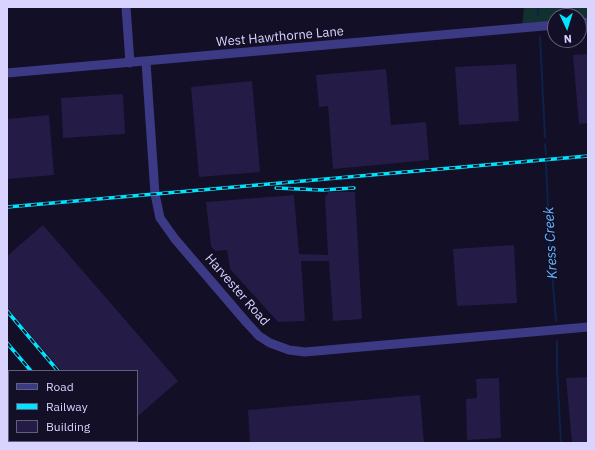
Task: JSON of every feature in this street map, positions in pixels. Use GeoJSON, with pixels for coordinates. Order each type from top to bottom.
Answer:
{"type":"FeatureCollection","features":[{"type":"Feature","properties":{"kind":"street"},"geometry":{"type":"LineString","coordinates":[[126,7],[130,63]]}},
{"type":"Feature","properties":{"kind":"street","name":"West Hawthorne Lane"},"geometry":{"type":"LineString","coordinates":[[7,74],[547,26]]}},
{"type":"Feature","properties":{"kind":"street","name":"Harvester Road"},"geometry":{"type":"LineString","coordinates":[[146,62],[155,194],[160,218],[175,239],[247,323],[259,336],[270,343],[289,350],[305,352],[588,327]]}},
{"type":"Feature","properties":{"kind":"green space"},"geometry":{"type":"Polygon","coordinates":[[[524,7],[588,7],[588,22],[587,8],[547,8],[547,25],[522,27],[524,7]]]}},
{"type":"Feature","properties":{"kind":"building"},"geometry":{"type":"Polygon","coordinates":[[[588,54],[588,123],[579,124],[573,55],[588,54]]]}},
{"type":"Feature","properties":{"kind":"building"},"geometry":{"type":"Polygon","coordinates":[[[516,64],[519,121],[459,125],[455,67],[516,64]]]}},
{"type":"Feature","properties":{"kind":"building"},"geometry":{"type":"Polygon","coordinates":[[[386,69],[391,125],[426,122],[429,160],[333,169],[328,106],[319,107],[316,75],[386,69]]]}},
{"type":"Feature","properties":{"kind":"building"},"geometry":{"type":"Polygon","coordinates":[[[252,81],[260,172],[199,177],[191,87],[252,81]]]}},
{"type":"Feature","properties":{"kind":"building"},"geometry":{"type":"Polygon","coordinates":[[[123,94],[125,134],[63,138],[61,98],[123,94]]]}},
{"type":"Feature","properties":{"kind":"building"},"geometry":{"type":"Polygon","coordinates":[[[49,115],[54,175],[7,179],[7,119],[49,115]]]}},
{"type":"Feature","properties":{"kind":"building"},"geometry":{"type":"Polygon","coordinates":[[[329,192],[355,192],[362,319],[333,321],[329,261],[301,261],[305,321],[278,322],[230,269],[227,250],[215,251],[211,246],[206,202],[294,195],[299,254],[328,255],[325,197],[329,192]]]}},
{"type":"Feature","properties":{"kind":"building"},"geometry":{"type":"Polygon","coordinates":[[[43,225],[178,381],[138,416],[138,370],[61,370],[7,308],[7,256],[43,225]]]}},
{"type":"Feature","properties":{"kind":"building"},"geometry":{"type":"Polygon","coordinates":[[[514,245],[517,303],[457,306],[453,249],[514,245]]]}},
{"type":"Feature","properties":{"kind":"building"},"geometry":{"type":"Polygon","coordinates":[[[588,377],[588,443],[572,443],[566,378],[588,377]]]}},
{"type":"Feature","properties":{"kind":"building"},"geometry":{"type":"Polygon","coordinates":[[[499,378],[501,438],[467,440],[466,399],[477,398],[476,379],[499,378]]]}},
{"type":"Feature","properties":{"kind":"building"},"geometry":{"type":"Polygon","coordinates":[[[420,395],[424,443],[250,443],[248,410],[420,395]]]}},
{"type":"Feature","properties":{"kind":"waterway","name":"Kress Creek"},"geometry":{"type":"LineString","coordinates":[[538,7],[538,15]]}},
{"type":"Feature","properties":{"kind":"waterway","name":"Kress Creek"},"geometry":{"type":"LineString","coordinates":[[540,37],[545,137]]}},
{"type":"Feature","properties":{"kind":"waterway","name":"Kress Creek"},"geometry":{"type":"LineString","coordinates":[[545,144],[546,155]]}},
{"type":"Feature","properties":{"kind":"waterway","name":"Kress Creek"},"geometry":{"type":"LineString","coordinates":[[546,164],[550,247],[556,321]]}},
{"type":"Feature","properties":{"kind":"waterway","name":"Kress Creek"},"geometry":{"type":"LineString","coordinates":[[557,341],[561,443]]}},
{"type":"Feature","properties":{"kind":"railway"},"geometry":{"type":"LineString","coordinates":[[7,207],[588,156]]}},
{"type":"Feature","properties":{"kind":"railway"},"geometry":{"type":"LineString","coordinates":[[276,188],[322,190],[354,188]]}},
{"type":"Feature","properties":{"kind":"railway"},"geometry":{"type":"LineString","coordinates":[[7,311],[57,370]]}},
{"type":"Feature","properties":{"kind":"railway"},"geometry":{"type":"LineString","coordinates":[[7,343],[30,370]]}}]}
